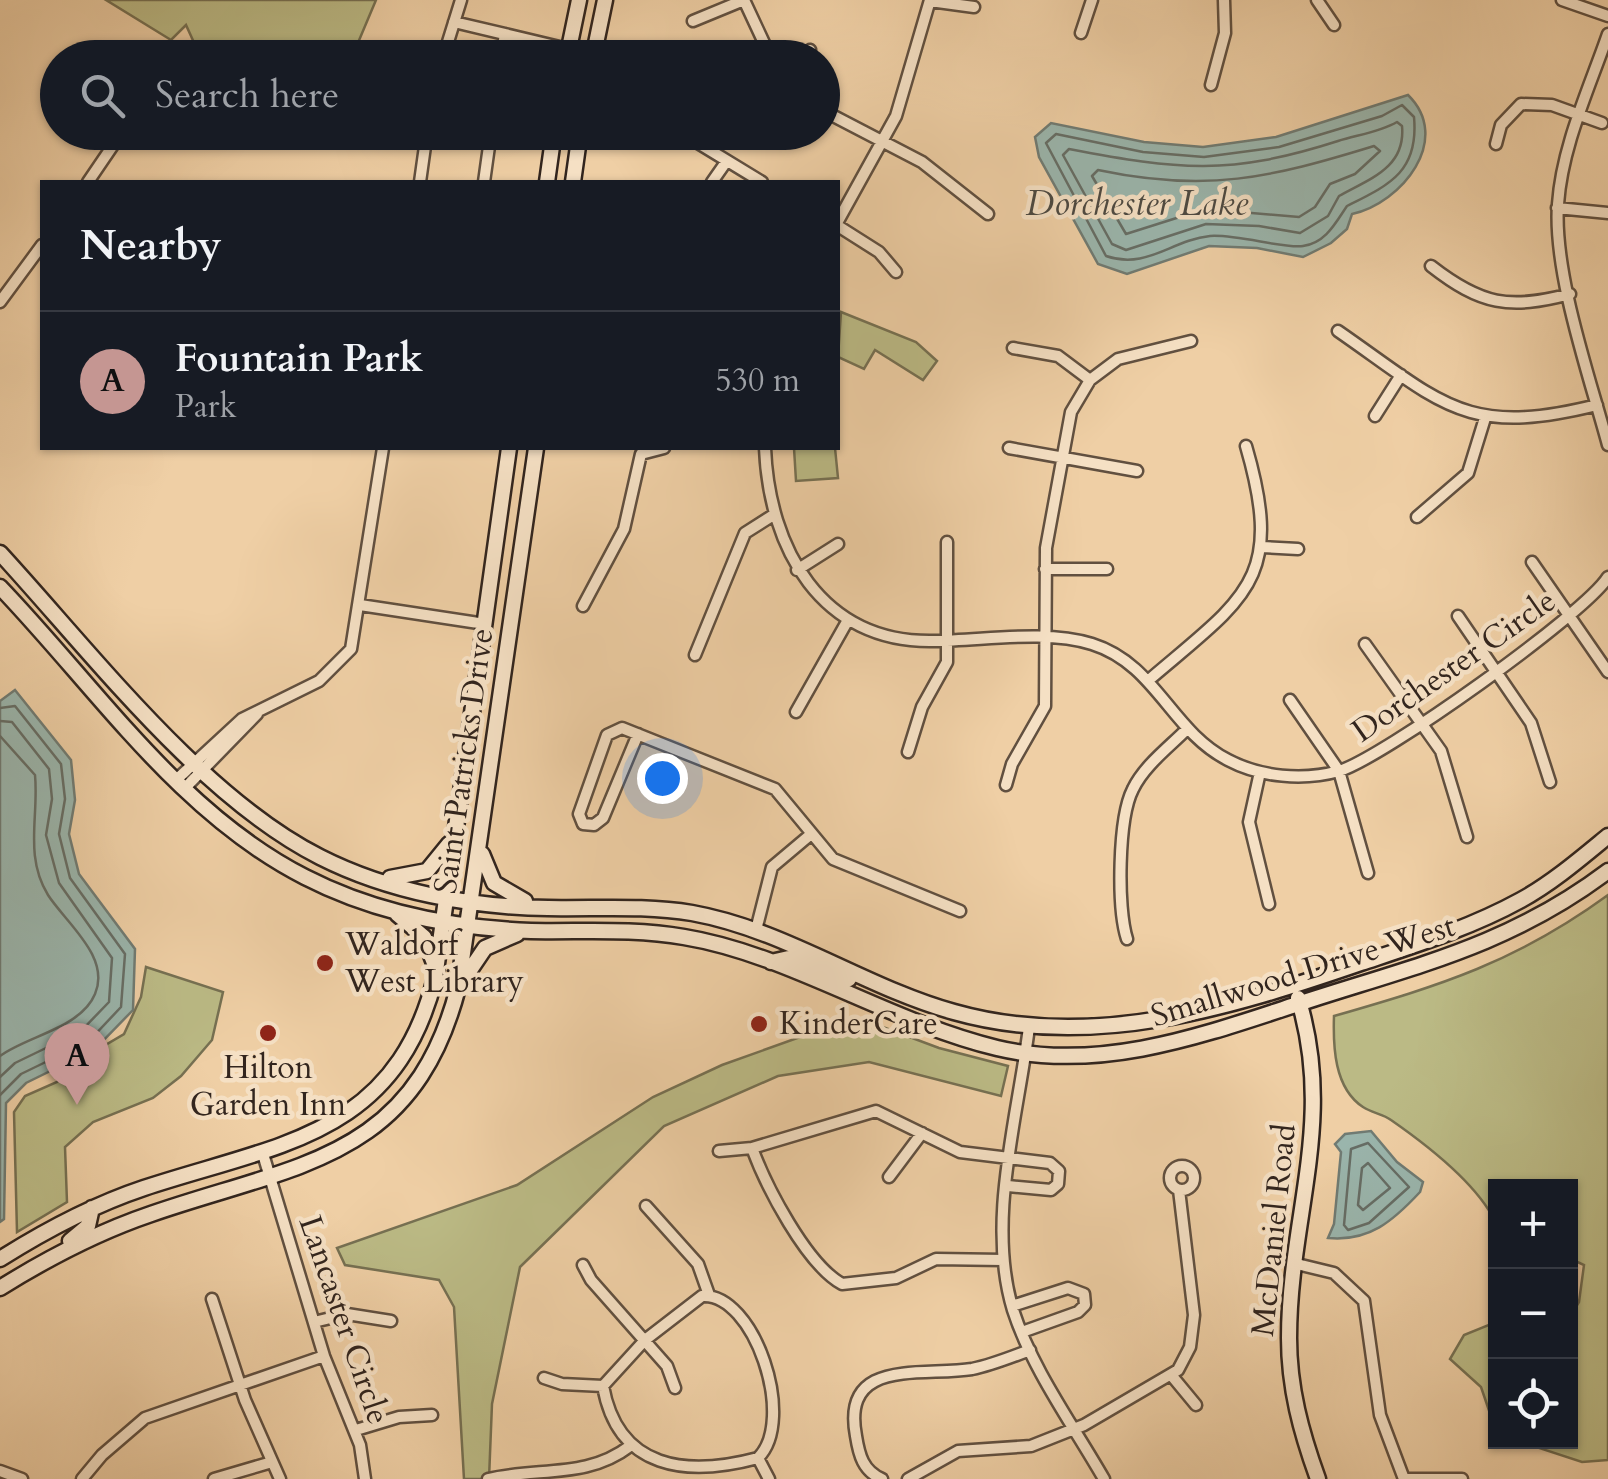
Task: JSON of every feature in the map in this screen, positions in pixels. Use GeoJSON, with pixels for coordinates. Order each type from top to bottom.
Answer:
{"type":"FeatureCollection","features":[{"type":"Feature","properties":{"kind":"main road"},"geometry":{"type":"LineString","coordinates":[[571,40],[579,0]]}},
{"type":"Feature","properties":{"kind":"main road"},"geometry":{"type":"LineString","coordinates":[[597,40],[605,0]]}},
{"type":"Feature","properties":{"kind":"main road"},"geometry":{"type":"LineString","coordinates":[[548,180],[552,150]]}},
{"type":"Feature","properties":{"kind":"main road"},"geometry":{"type":"LineString","coordinates":[[573,180],[577,150]]}},
{"type":"Feature","properties":{"kind":"main road","name":"Saint Patricks Drive"},"geometry":{"type":"LineString","coordinates":[[0,1259],[92,1208],[305,1139],[370,1098],[410,1047],[436,978],[510,450]]}},
{"type":"Feature","properties":{"kind":"main road","name":"Saint Patricks Drive"},"geometry":{"type":"LineString","coordinates":[[0,1288],[110,1228],[270,1178],[344,1147],[396,1108],[431,1061],[458,988],[536,450]]}},
{"type":"Feature","properties":{"kind":"main road","name":"Smallwood Drive West"},"geometry":{"type":"LineString","coordinates":[[0,553],[198,767],[270,828],[320,857],[372,878],[447,898],[544,908],[630,908],[698,914],[756,930],[954,1012],[1029,1027],[1153,1022],[1294,985],[1487,917],[1541,888],[1608,836]]}},
{"type":"Feature","properties":{"kind":"main road","name":"Smallwood Drive West"},"geometry":{"type":"LineString","coordinates":[[0,587],[181,784],[228,826],[290,868],[393,910],[468,927],[664,934],[722,947],[771,962],[920,1026],[1026,1052],[1067,1055],[1148,1049],[1246,1024],[1522,929],[1608,872]]}},
{"type":"Feature","properties":{"kind":"main road"},"geometry":{"type":"LineString","coordinates":[[372,878],[406,878],[427,871],[440,860],[454,834]]}},
{"type":"Feature","properties":{"kind":"main road"},"geometry":{"type":"LineString","coordinates":[[480,845],[494,883],[508,895],[544,908]]}},
{"type":"Feature","properties":{"kind":"main road"},"geometry":{"type":"LineString","coordinates":[[630,908],[712,925],[722,947]]}},
{"type":"Feature","properties":{"kind":"main road"},"geometry":{"type":"LineString","coordinates":[[393,910],[424,937],[436,978]]}},
{"type":"Feature","properties":{"kind":"main road"},"geometry":{"type":"LineString","coordinates":[[458,988],[485,948],[504,937],[531,931]]}},
{"type":"Feature","properties":{"kind":"main road"},"geometry":{"type":"LineString","coordinates":[[771,962],[800,958],[897,999],[954,1012]]}},
{"type":"Feature","properties":{"kind":"main road","name":"McDaniel Road"},"geometry":{"type":"LineString","coordinates":[[1294,985],[1316,1086],[1289,1336],[1290,1381],[1299,1426],[1318,1479]]}},
{"type":"Feature","properties":{"kind":"main road"},"geometry":{"type":"LineString","coordinates":[[26,1272],[29,1263],[84,1231],[92,1208]]}},
{"type":"Feature","properties":{"kind":"street"},"geometry":{"type":"LineString","coordinates":[[448,40],[460,0]]}},
{"type":"Feature","properties":{"kind":"street"},"geometry":{"type":"LineString","coordinates":[[693,21],[744,0],[763,40]]}},
{"type":"Feature","properties":{"kind":"street"},"geometry":{"type":"LineString","coordinates":[[840,220],[884,142],[913,72],[930,0],[974,7]]}},
{"type":"Feature","properties":{"kind":"street"},"geometry":{"type":"LineString","coordinates":[[1080,33],[1092,0]]}},
{"type":"Feature","properties":{"kind":"street"},"geometry":{"type":"LineString","coordinates":[[1211,85],[1226,33],[1224,0]]}},
{"type":"Feature","properties":{"kind":"street"},"geometry":{"type":"LineString","coordinates":[[1317,0],[1334,25]]}},
{"type":"Feature","properties":{"kind":"street"},"geometry":{"type":"LineString","coordinates":[[1562,0],[1608,16]]}},
{"type":"Feature","properties":{"kind":"street"},"geometry":{"type":"LineString","coordinates":[[454,22],[524,40]]}},
{"type":"Feature","properties":{"kind":"street"},"geometry":{"type":"LineString","coordinates":[[503,40],[504,34]]}},
{"type":"Feature","properties":{"kind":"street"},"geometry":{"type":"LineString","coordinates":[[1608,34],[1564,165],[1558,208],[1560,248],[1608,446]]}},
{"type":"Feature","properties":{"kind":"street"},"geometry":{"type":"LineString","coordinates":[[1496,144],[1500,124],[1521,104],[1542,102],[1602,122]]}},
{"type":"Feature","properties":{"kind":"street"},"geometry":{"type":"LineString","coordinates":[[840,119],[932,168],[988,214]]}},
{"type":"Feature","properties":{"kind":"street"},"geometry":{"type":"LineString","coordinates":[[89,180],[110,150]]}},
{"type":"Feature","properties":{"kind":"street"},"geometry":{"type":"LineString","coordinates":[[420,180],[424,150]]}},
{"type":"Feature","properties":{"kind":"street"},"geometry":{"type":"LineString","coordinates":[[484,180],[488,150]]}},
{"type":"Feature","properties":{"kind":"street"},"geometry":{"type":"LineString","coordinates":[[708,150],[758,180]]}},
{"type":"Feature","properties":{"kind":"street"},"geometry":{"type":"LineString","coordinates":[[713,180],[726,162]]}},
{"type":"Feature","properties":{"kind":"street"},"geometry":{"type":"LineString","coordinates":[[1558,208],[1608,212]]}},
{"type":"Feature","properties":{"kind":"street"},"geometry":{"type":"LineString","coordinates":[[840,225],[879,252],[896,272]]}},
{"type":"Feature","properties":{"kind":"street"},"geometry":{"type":"LineString","coordinates":[[0,302],[40,248]]}},
{"type":"Feature","properties":{"kind":"street"},"geometry":{"type":"LineString","coordinates":[[1431,266],[1496,302],[1522,304],[1570,294]]}},
{"type":"Feature","properties":{"kind":"street"},"geometry":{"type":"LineString","coordinates":[[1338,331],[1444,402],[1485,418],[1526,420],[1597,405]]}},
{"type":"Feature","properties":{"kind":"street"},"geometry":{"type":"LineString","coordinates":[[1006,785],[1045,706],[1045,568],[1070,412],[1090,380],[1118,359],[1192,341]]}},
{"type":"Feature","properties":{"kind":"street"},"geometry":{"type":"LineString","coordinates":[[1013,348],[1058,356],[1090,380]]}},
{"type":"Feature","properties":{"kind":"street"},"geometry":{"type":"LineString","coordinates":[[1375,416],[1402,375]]}},
{"type":"Feature","properties":{"kind":"street"},"geometry":{"type":"LineString","coordinates":[[1417,517],[1468,473],[1485,418]]}},
{"type":"Feature","properties":{"kind":"street"},"geometry":{"type":"LineString","coordinates":[[1150,679],[1237,603],[1256,572],[1263,522],[1246,446]]}},
{"type":"Feature","properties":{"kind":"street"},"geometry":{"type":"LineString","coordinates":[[1010,448],[1137,471]]}},
{"type":"Feature","properties":{"kind":"street"},"geometry":{"type":"LineString","coordinates":[[181,784],[261,709],[320,681],[351,649],[383,450]]}},
{"type":"Feature","properties":{"kind":"street","name":"Dorchester Circle"},"geometry":{"type":"LineString","coordinates":[[765,450],[775,514],[797,570],[848,620],[894,637],[948,641],[1045,639],[1102,647],[1150,679],[1186,730],[1219,756],[1260,772],[1299,776],[1339,771],[1377,753],[1572,617],[1608,577]]}},
{"type":"Feature","properties":{"kind":"street"},"geometry":{"type":"LineString","coordinates":[[584,606],[624,529],[639,451]]}},
{"type":"Feature","properties":{"kind":"street"},"geometry":{"type":"LineString","coordinates":[[695,655],[742,538],[749,528],[775,514]]}},
{"type":"Feature","properties":{"kind":"street"},"geometry":{"type":"LineString","coordinates":[[908,752],[922,707],[946,669],[947,542]]}},
{"type":"Feature","properties":{"kind":"street"},"geometry":{"type":"LineString","coordinates":[[797,570],[838,544]]}},
{"type":"Feature","properties":{"kind":"street"},"geometry":{"type":"LineString","coordinates":[[1262,546],[1298,550]]}},
{"type":"Feature","properties":{"kind":"street"},"geometry":{"type":"LineString","coordinates":[[1532,562],[1608,672]]}},
{"type":"Feature","properties":{"kind":"street"},"geometry":{"type":"LineString","coordinates":[[1045,568],[1106,569]]}},
{"type":"Feature","properties":{"kind":"street"},"geometry":{"type":"LineString","coordinates":[[360,605],[485,624]]}},
{"type":"Feature","properties":{"kind":"street"},"geometry":{"type":"LineString","coordinates":[[1458,616],[1535,730],[1550,782]]}},
{"type":"Feature","properties":{"kind":"street"},"geometry":{"type":"LineString","coordinates":[[796,712],[848,620]]}},
{"type":"Feature","properties":{"kind":"street"},"geometry":{"type":"LineString","coordinates":[[1365,644],[1443,755],[1467,837]]}},
{"type":"Feature","properties":{"kind":"street"},"geometry":{"type":"LineString","coordinates":[[1290,700],[1339,771],[1368,873]]}},
{"type":"Feature","properties":{"kind":"street"},"geometry":{"type":"LineString","coordinates":[[638,734],[602,818],[587,825],[580,822],[578,814],[609,730],[619,727],[638,734],[774,789],[810,835],[843,864],[960,911]]}},
{"type":"Feature","properties":{"kind":"street"},"geometry":{"type":"LineString","coordinates":[[1127,938],[1121,901],[1128,802],[1140,778],[1186,730]]}},
{"type":"Feature","properties":{"kind":"street"},"geometry":{"type":"LineString","coordinates":[[1260,772],[1249,822],[1269,904]]}},
{"type":"Feature","properties":{"kind":"street"},"geometry":{"type":"LineString","coordinates":[[756,930],[772,867],[810,835]]}},
{"type":"Feature","properties":{"kind":"street"},"geometry":{"type":"LineString","coordinates":[[1029,1027],[1011,1159],[1003,1260],[1012,1306],[1030,1350],[1104,1479]]}},
{"type":"Feature","properties":{"kind":"street"},"geometry":{"type":"LineString","coordinates":[[720,1151],[752,1148],[870,1112],[888,1114],[968,1154],[1055,1165],[1059,1180],[1046,1190],[1008,1186]]}},
{"type":"Feature","properties":{"kind":"street"},"geometry":{"type":"LineString","coordinates":[[889,1178],[922,1133]]}},
{"type":"Feature","properties":{"kind":"street"},"geometry":{"type":"LineString","coordinates":[[752,1148],[776,1206],[830,1276],[842,1284],[896,1278],[936,1260],[1003,1260]]}},
{"type":"Feature","properties":{"kind":"street","name":"Lancaster Circle"},"geometry":{"type":"LineString","coordinates":[[263,1154],[324,1356],[356,1430],[365,1479]]}},
{"type":"Feature","properties":{"kind":"street"},"geometry":{"type":"LineString","coordinates":[[908,1479],[958,1451],[1032,1446],[1084,1425],[1172,1376],[1190,1347],[1194,1318],[1179,1190]]}},
{"type":"Feature","properties":{"kind":"street"},"geometry":{"type":"LineString","coordinates":[[646,1206],[698,1264],[709,1295]]}},
{"type":"Feature","properties":{"kind":"street"},"geometry":{"type":"LineString","coordinates":[[583,1264],[590,1280],[671,1372],[675,1388]]}},
{"type":"Feature","properties":{"kind":"street"},"geometry":{"type":"LineString","coordinates":[[1297,1264],[1334,1273],[1364,1302],[1380,1415],[1404,1479],[1462,1479]]}},
{"type":"Feature","properties":{"kind":"street"},"geometry":{"type":"LineString","coordinates":[[1012,1306],[1068,1288],[1084,1294],[1085,1305],[1078,1312],[1022,1332]]}},
{"type":"Feature","properties":{"kind":"street"},"geometry":{"type":"LineString","coordinates":[[544,1378],[562,1384],[603,1386],[646,1340],[694,1299],[709,1295],[723,1299],[740,1317],[768,1374],[776,1428],[771,1443],[758,1458],[688,1473],[630,1446],[603,1386]]}},
{"type":"Feature","properties":{"kind":"street"},"geometry":{"type":"LineString","coordinates":[[212,1299],[240,1386],[280,1479]]}},
{"type":"Feature","properties":{"kind":"street"},"geometry":{"type":"LineString","coordinates":[[314,1322],[347,1314],[391,1322]]}},
{"type":"Feature","properties":{"kind":"street"},"geometry":{"type":"LineString","coordinates":[[882,1479],[863,1464],[853,1418],[856,1398],[867,1386],[896,1374],[983,1366],[1030,1350]]}},
{"type":"Feature","properties":{"kind":"street"},"geometry":{"type":"LineString","coordinates":[[82,1479],[136,1423],[173,1406],[324,1356]]}},
{"type":"Feature","properties":{"kind":"street"},"geometry":{"type":"LineString","coordinates":[[1172,1376],[1196,1405]]}},
{"type":"Feature","properties":{"kind":"street"},"geometry":{"type":"LineString","coordinates":[[356,1430],[398,1416],[432,1415]]}},
{"type":"Feature","properties":{"kind":"street"},"geometry":{"type":"LineString","coordinates":[[488,1479],[554,1476],[592,1468],[630,1446]]}},
{"type":"Feature","properties":{"kind":"street"},"geometry":{"type":"LineString","coordinates":[[758,1458],[769,1479]]}},
{"type":"Feature","properties":{"kind":"street"},"geometry":{"type":"LineString","coordinates":[[214,1479],[272,1462]]}},
{"type":"Feature","properties":{"kind":"street"},"geometry":{"type":"LineString","coordinates":[[0,1470],[22,1479]]}},
{"type":"Feature","properties":{"kind":"shaded area"},"geometry":{"type":"Polygon","coordinates":[[[106,0],[376,0],[359,40],[193,40],[186,25],[171,40],[106,0]]]}},
{"type":"Feature","properties":{"kind":"shaded area"},"geometry":{"type":"Polygon","coordinates":[[[841,312],[916,342],[937,361],[923,380],[875,350],[864,369],[840,358],[841,312]]]}},
{"type":"Feature","properties":{"kind":"shaded area"},"geometry":{"type":"Polygon","coordinates":[[[794,450],[835,450],[838,478],[796,481],[794,450]]]}},
{"type":"Feature","properties":{"kind":"shaded area"},"geometry":{"type":"Polygon","coordinates":[[[1608,895],[1608,1460],[1582,1462],[1542,1449],[1578,1449],[1578,1304],[1584,1265],[1578,1262],[1578,1179],[1488,1179],[1488,1209],[1435,1153],[1385,1116],[1353,1099],[1337,1066],[1334,1040],[1334,1016],[1477,969],[1574,918],[1608,895]]]}},
{"type":"Feature","properties":{"kind":"shaded area"},"geometry":{"type":"Polygon","coordinates":[[[146,967],[223,992],[212,1040],[181,1076],[153,1098],[93,1122],[65,1147],[67,1202],[17,1232],[14,1112],[25,1096],[57,1082],[75,1063],[124,1034],[141,997],[146,967]]]}},
{"type":"Feature","properties":{"kind":"shaded area"},"geometry":{"type":"Polygon","coordinates":[[[856,1017],[939,1048],[1008,1066],[1001,1096],[869,1062],[778,1076],[664,1126],[520,1267],[492,1404],[489,1479],[464,1479],[454,1307],[439,1280],[345,1265],[337,1248],[517,1185],[653,1097],[722,1065],[856,1017]]]}},
{"type":"Feature","properties":{"kind":"shaded area"},"geometry":{"type":"Polygon","coordinates":[[[1488,1325],[1488,1408],[1481,1387],[1450,1359],[1464,1335],[1488,1325]]]}},
{"type":"Feature","properties":{"kind":"water","name":"Dorchester Lake"},"geometry":{"type":"Polygon","coordinates":[[[1408,95],[1421,112],[1425,131],[1416,167],[1388,197],[1352,214],[1347,229],[1331,243],[1303,257],[1257,248],[1209,246],[1127,274],[1098,264],[1039,157],[1035,137],[1051,123],[1144,142],[1203,147],[1276,137],[1408,95]]]}},
{"type":"Feature","properties":{"kind":"water"},"geometry":{"type":"Polygon","coordinates":[[[15,690],[71,760],[75,800],[69,834],[79,874],[135,949],[133,1010],[95,1049],[26,1083],[6,1103],[4,1219],[0,1222],[0,701],[15,690]]]}},
{"type":"Feature","properties":{"kind":"water"},"geometry":{"type":"Polygon","coordinates":[[[1371,1131],[1397,1162],[1423,1182],[1420,1192],[1400,1212],[1368,1233],[1328,1238],[1334,1224],[1341,1152],[1335,1144],[1345,1134],[1371,1131]]]}},
{"type":"Feature","properties":{"kind":"place","name":"Waldorf West Library"},"geometry":{"type":"Point","coordinates":[325,963]}},
{"type":"Feature","properties":{"kind":"place","name":"KinderCare"},"geometry":{"type":"Point","coordinates":[759,1024]}},
{"type":"Feature","properties":{"kind":"place","name":"Hilton Garden Inn"},"geometry":{"type":"Point","coordinates":[268,1033]}},
{"type":"Feature","properties":{"kind":"place","name":"Fountain Park"},"geometry":{"type":"Point","coordinates":[77,1105]}}]}
